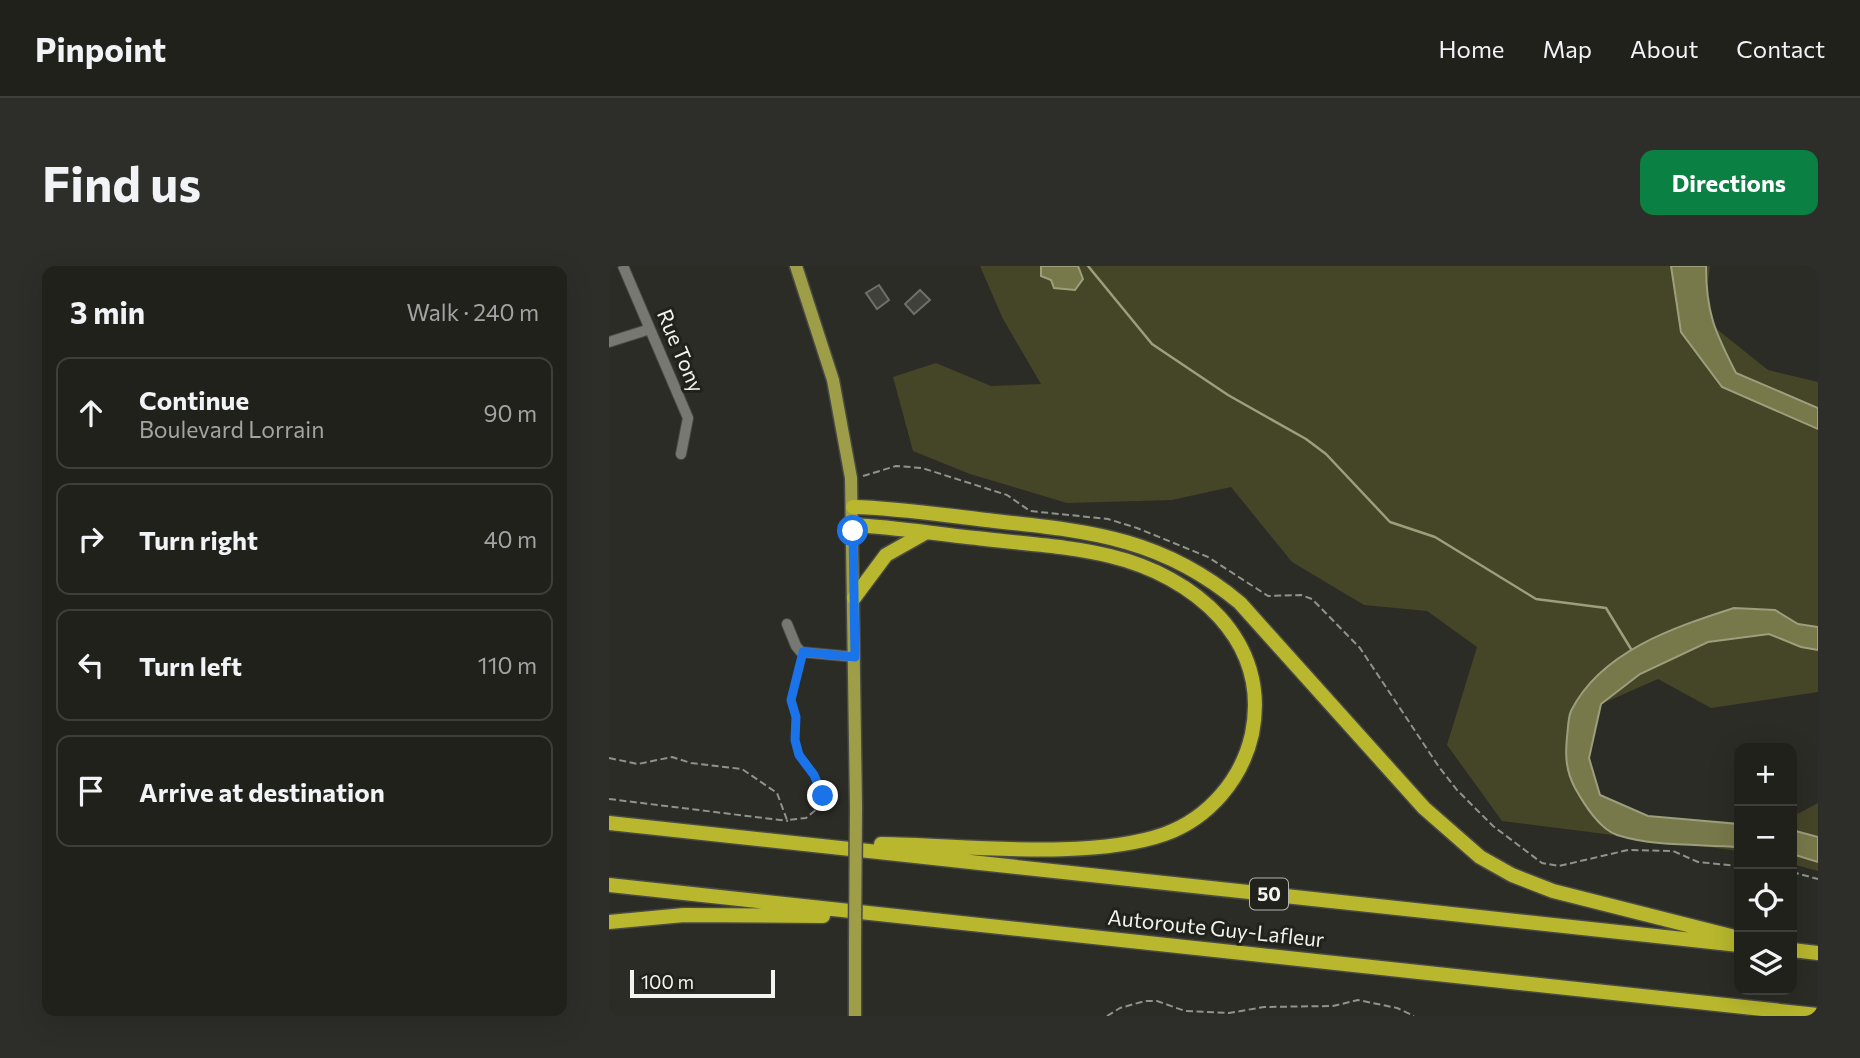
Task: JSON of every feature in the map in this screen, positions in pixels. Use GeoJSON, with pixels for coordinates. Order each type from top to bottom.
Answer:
{"type":"FeatureCollection","features":[{"type":"Feature","properties":{"kind":"highway"},"geometry":{"type":"LineString","coordinates":[[853,507],[1098,533],[1143,545],[1176,559],[1209,578],[1249,612],[1424,808],[1481,857],[1512,875],[1561,894],[1734,937]]}},
{"type":"Feature","properties":{"kind":"highway"},"geometry":{"type":"LineString","coordinates":[[799,844],[1043,848],[1135,841],[1172,831],[1197,817],[1223,794],[1243,761],[1254,716],[1250,671],[1232,629],[1198,596],[1163,575],[1112,556],[853,525]]}},
{"type":"Feature","properties":{"kind":"highway"},"geometry":{"type":"LineString","coordinates":[[854,598],[886,555],[925,533]]}},
{"type":"Feature","properties":{"kind":"highway","name":"Autoroute Guy-Lafleur"},"geometry":{"type":"LineString","coordinates":[[609,823],[1734,943]]}},
{"type":"Feature","properties":{"kind":"highway","name":"Autoroute Guy-Lafleur"},"geometry":{"type":"LineString","coordinates":[[609,885],[1818,1015]]}},
{"type":"Feature","properties":{"kind":"highway"},"geometry":{"type":"LineString","coordinates":[[609,922],[684,915],[898,916]]}},
{"type":"Feature","properties":{"kind":"highway"},"geometry":{"type":"LineString","coordinates":[[1797,951],[1818,953]]}},
{"type":"Feature","properties":{"kind":"main road"},"geometry":{"type":"LineString","coordinates":[[796,266],[816,320],[833,380],[847,450],[853,507],[855,1016]]}},
{"type":"Feature","properties":{"kind":"street","name":"Rue Tony"},"geometry":{"type":"LineString","coordinates":[[623,266],[688,418],[681,454]]}},
{"type":"Feature","properties":{"kind":"street"},"geometry":{"type":"LineString","coordinates":[[609,342],[650,330]]}},
{"type":"Feature","properties":{"kind":"street"},"geometry":{"type":"LineString","coordinates":[[787,624],[796,646],[803,652],[855,657]]}},
{"type":"Feature","properties":{"kind":"path"},"geometry":{"type":"LineString","coordinates":[[609,799],[789,821],[807,818],[818,807],[823,796],[814,775],[799,755],[795,740],[796,717],[791,700],[803,652]]}},
{"type":"Feature","properties":{"kind":"path"},"geometry":{"type":"LineString","coordinates":[[609,758],[638,764],[672,757],[742,769],[778,793],[783,814],[789,821]]}},
{"type":"Feature","properties":{"kind":"path"},"geometry":{"type":"LineString","coordinates":[[1797,873],[1818,879]]}},
{"type":"Feature","properties":{"kind":"path"},"geometry":{"type":"LineString","coordinates":[[1107,1016],[1119,1008],[1145,1001],[1157,1001],[1185,1012],[1229,1013],[1264,1007],[1333,1006],[1355,1000],[1397,1008],[1414,1016]]}},
{"type":"Feature","properties":{"kind":"shaded area"},"geometry":{"type":"Polygon","coordinates":[[[980,266],[1710,266],[1706,299],[1713,326],[1768,370],[1818,382],[1818,692],[1711,708],[1658,679],[1601,704],[1589,758],[1600,795],[1648,816],[1734,824],[1734,850],[1502,821],[1447,745],[1477,647],[1427,611],[1364,605],[1292,562],[1231,487],[1172,500],[1067,503],[970,474],[913,451],[893,377],[936,363],[991,386],[1041,384],[1003,319],[980,266]]]}},
{"type":"Feature","properties":{"kind":"shaded area"},"geometry":{"type":"Polygon","coordinates":[[[1041,266],[1078,266],[1083,279],[1075,290],[1054,288],[1051,280],[1041,276],[1041,266]]]}},
{"type":"Feature","properties":{"kind":"shaded area"},"geometry":{"type":"Polygon","coordinates":[[[1671,266],[1706,266],[1713,322],[1736,373],[1818,408],[1818,429],[1722,387],[1681,332],[1671,266]]]}},
{"type":"Feature","properties":{"kind":"shaded area"},"geometry":{"type":"Polygon","coordinates":[[[1734,608],[1775,610],[1798,624],[1818,627],[1818,650],[1801,647],[1769,634],[1708,642],[1640,674],[1601,704],[1589,758],[1600,795],[1648,816],[1734,824],[1734,847],[1647,842],[1610,832],[1587,808],[1575,788],[1567,763],[1571,711],[1584,690],[1620,657],[1664,633],[1734,608]]]}},
{"type":"Feature","properties":{"kind":"shaded area"},"geometry":{"type":"Polygon","coordinates":[[[1818,803],[1818,871],[1797,865],[1797,814],[1818,803]]]}},
{"type":"Feature","properties":{"kind":"shaded area"},"geometry":{"type":"Polygon","coordinates":[[[1797,831],[1818,837],[1818,862],[1797,856],[1797,831]]]}},
{"type":"Feature","properties":{"kind":"building"},"geometry":{"type":"Polygon","coordinates":[[[879,285],[889,300],[877,309],[866,293],[879,285]]]}},
{"type":"Feature","properties":{"kind":"building"},"geometry":{"type":"Polygon","coordinates":[[[920,290],[930,300],[914,314],[905,304],[920,290]]]}},
{"type":"Feature","properties":{"kind":"waterway"},"geometry":{"type":"LineString","coordinates":[[1088,266],[1152,344],[1228,395],[1306,439],[1326,454],[1390,522],[1435,537],[1536,599],[1606,608],[1631,649]]}},
{"type":"Feature","properties":{"kind":"route"},"geometry":{"type":"LineString","coordinates":[[823,796],[820,785],[795,745],[796,717],[791,700],[803,652],[855,657],[853,531]]}}]}
